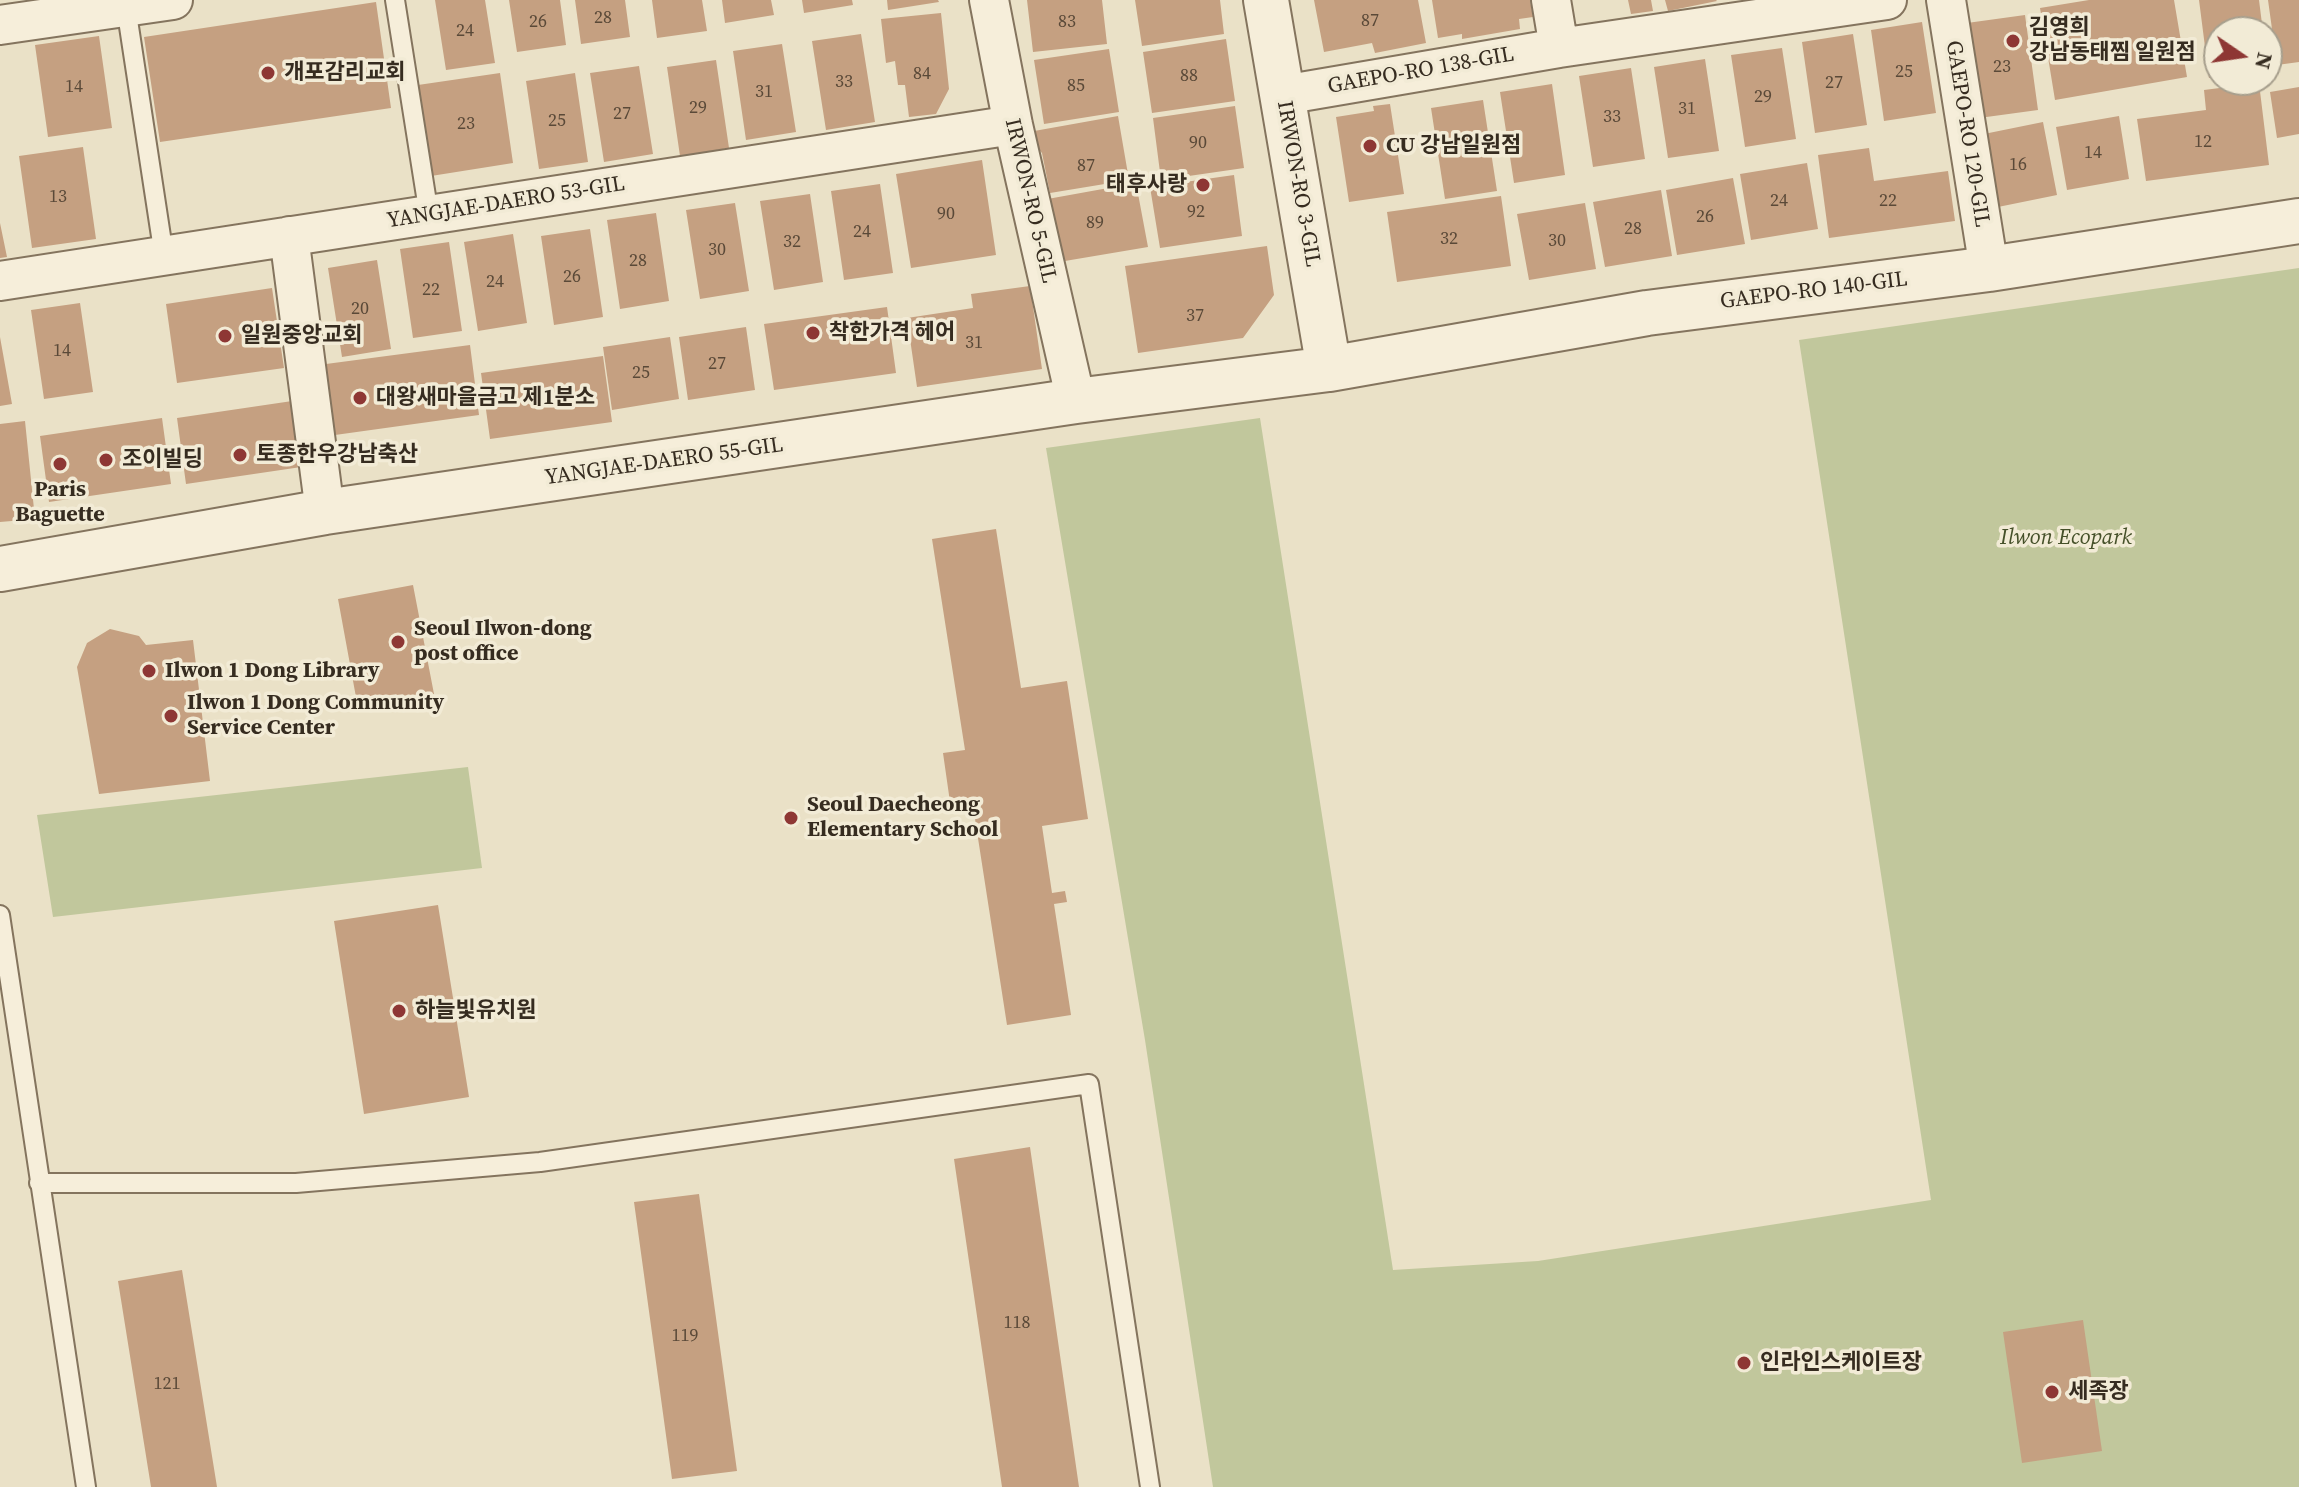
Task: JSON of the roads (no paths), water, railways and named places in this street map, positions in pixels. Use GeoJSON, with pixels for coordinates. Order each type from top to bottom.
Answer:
{"type":"FeatureCollection","features":[{"type":"Feature","properties":{"kind":"street"},"geometry":{"type":"LineString","coordinates":[[0,25],[126,3],[173,0]]}},
{"type":"Feature","properties":{"kind":"street","name":"IRWON-RO 5-GIL"},"geometry":{"type":"LineString","coordinates":[[989,0],[1013,125],[1076,401]]}},
{"type":"Feature","properties":{"kind":"street","name":"IRWON-RO 3-GIL"},"geometry":{"type":"LineString","coordinates":[[1266,0],[1329,369]]}},
{"type":"Feature","properties":{"kind":"street"},"geometry":{"type":"LineString","coordinates":[[1551,0],[1559,48]]}},
{"type":"Feature","properties":{"kind":"street","name":"GAEPO-RO 138-GIL"},"geometry":{"type":"LineString","coordinates":[[1283,95],[1559,48],[1887,0]]}},
{"type":"Feature","properties":{"kind":"street","name":"GAEPO-RO 120-GIL"},"geometry":{"type":"LineString","coordinates":[[1946,0],[1989,269]]}},
{"type":"Feature","properties":{"kind":"street","name":"YANGJAE-DAERO 53-GIL"},"geometry":{"type":"LineString","coordinates":[[0,281],[1013,125]]}},
{"type":"Feature","properties":{"kind":"street","name":"GAEPO-RO 140-GIL"},"geometry":{"type":"LineString","coordinates":[[1329,369],[1634,315],[1989,269],[2299,221]]}},
{"type":"Feature","properties":{"kind":"street"},"geometry":{"type":"LineString","coordinates":[[289,236],[325,512]]}},
{"type":"Feature","properties":{"kind":"street","name":"YANGJAE-DAERO 55-GIL"},"geometry":{"type":"LineString","coordinates":[[0,569],[325,512],[1076,401],[1329,369]]}},
{"type":"Feature","properties":{"kind":"lane"},"geometry":{"type":"LineString","coordinates":[[395,0],[429,215]]}},
{"type":"Feature","properties":{"kind":"lane"},"geometry":{"type":"LineString","coordinates":[[126,3],[164,256]]}},
{"type":"Feature","properties":{"kind":"lane"},"geometry":{"type":"LineString","coordinates":[[0,915],[86,1487]]}},
{"type":"Feature","properties":{"kind":"lane"},"geometry":{"type":"LineString","coordinates":[[39,1183],[296,1183],[540,1162],[1089,1084],[1150,1487]]}},
{"type":"Feature","properties":{"kind":"place","name":"김영희 강남동태찜 일원점"},"geometry":{"type":"Point","coordinates":[2013,41]}},
{"type":"Feature","properties":{"kind":"place","name":"개포감리교회"},"geometry":{"type":"Point","coordinates":[268,73]}},
{"type":"Feature","properties":{"kind":"place","name":"CU 강남일원점"},"geometry":{"type":"Point","coordinates":[1370,146]}},
{"type":"Feature","properties":{"kind":"place","name":"태후사랑"},"geometry":{"type":"Point","coordinates":[1203,185]}},
{"type":"Feature","properties":{"kind":"place","name":"착한가격 헤어"},"geometry":{"type":"Point","coordinates":[813,333]}},
{"type":"Feature","properties":{"kind":"place","name":"일원중앙교회"},"geometry":{"type":"Point","coordinates":[225,336]}},
{"type":"Feature","properties":{"kind":"place","name":"대왕새마을금고 제1분소"},"geometry":{"type":"Point","coordinates":[360,398]}},
{"type":"Feature","properties":{"kind":"place","name":"토종한우강남축산"},"geometry":{"type":"Point","coordinates":[240,455]}},
{"type":"Feature","properties":{"kind":"place","name":"조이빌딩"},"geometry":{"type":"Point","coordinates":[106,460]}},
{"type":"Feature","properties":{"kind":"place","name":"Paris Baguette"},"geometry":{"type":"Point","coordinates":[60,464]}},
{"type":"Feature","properties":{"kind":"place","name":"Seoul Ilwon-dong post office"},"geometry":{"type":"Point","coordinates":[398,642]}},
{"type":"Feature","properties":{"kind":"place","name":"Ilwon 1 Dong Library"},"geometry":{"type":"Point","coordinates":[149,671]}},
{"type":"Feature","properties":{"kind":"place","name":"Ilwon 1 Dong Community Service Center"},"geometry":{"type":"Point","coordinates":[171,716]}},
{"type":"Feature","properties":{"kind":"place","name":"Seoul Daecheong Elementary School"},"geometry":{"type":"Point","coordinates":[791,818]}},
{"type":"Feature","properties":{"kind":"place","name":"하늘빛유치원"},"geometry":{"type":"Point","coordinates":[399,1011]}},
{"type":"Feature","properties":{"kind":"place","name":"인라인스케이트장"},"geometry":{"type":"Point","coordinates":[1744,1363]}},
{"type":"Feature","properties":{"kind":"place","name":"세족장"},"geometry":{"type":"Point","coordinates":[2052,1392]}},
{"type":"Feature","properties":{"kind":"park label","name":"Ilwon Ecopark"},"geometry":{"type":"Point","coordinates":[2066,538]}}]}
